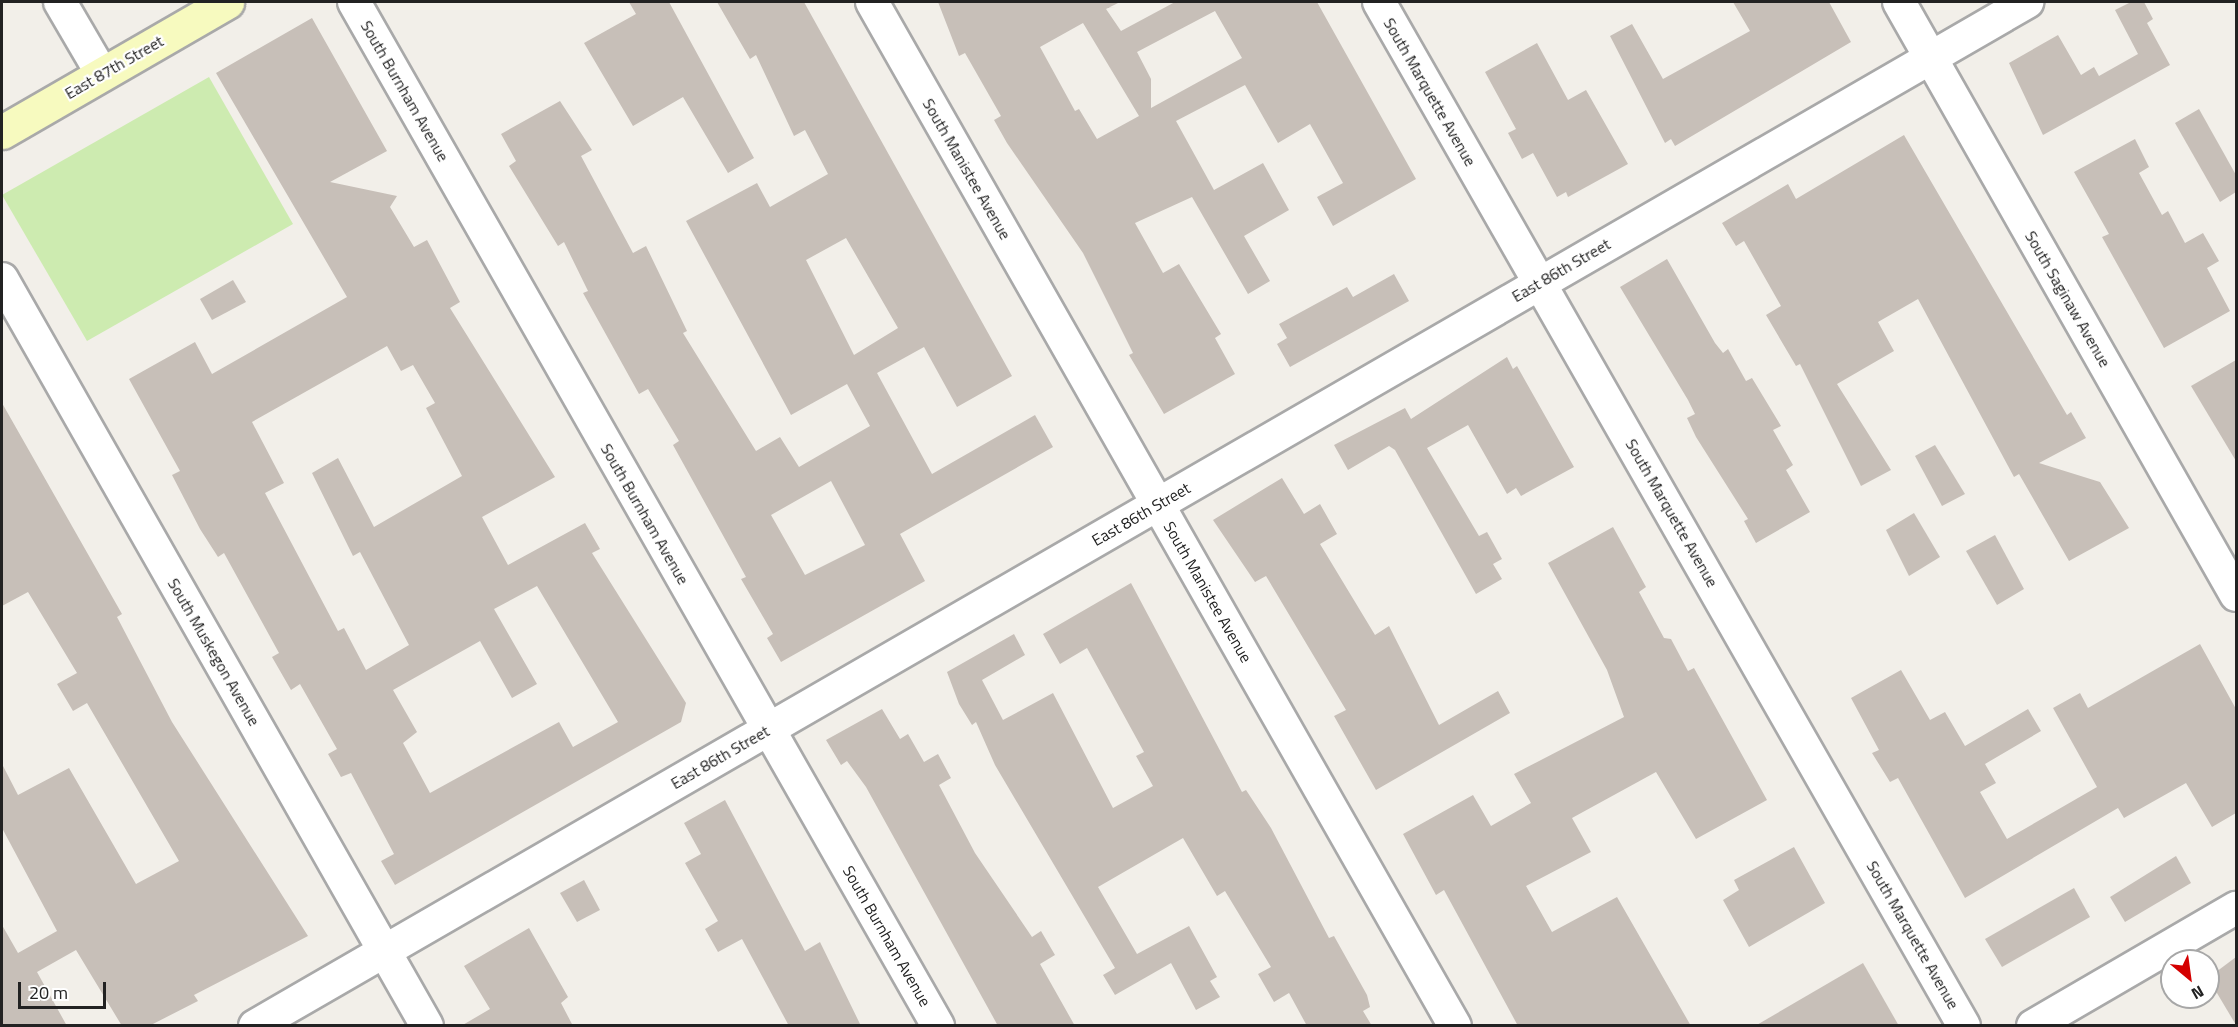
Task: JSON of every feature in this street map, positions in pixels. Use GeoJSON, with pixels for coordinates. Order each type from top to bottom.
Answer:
{"type":"FeatureCollection","features":[{"type":"Feature","properties":{"kind":"main road","name":"East 87th Street"},"geometry":{"type":"LineString","coordinates":[[2,132],[227,2]]}},
{"type":"Feature","properties":{"kind":"street"},"geometry":{"type":"LineString","coordinates":[[60,2],[102,74]]}},
{"type":"Feature","properties":{"kind":"street","name":"South Burnham Avenue"},"geometry":{"type":"LineString","coordinates":[[354,2],[938,1026]]}},
{"type":"Feature","properties":{"kind":"street","name":"South Manistee Avenue"},"geometry":{"type":"LineString","coordinates":[[872,2],[1455,1026]]}},
{"type":"Feature","properties":{"kind":"street","name":"South Marquette Avenue"},"geometry":{"type":"LineString","coordinates":[[1379,2],[1964,1026]]}},
{"type":"Feature","properties":{"kind":"street","name":"South Saginaw Avenue"},"geometry":{"type":"LineString","coordinates":[[1899,2],[2236,596]]}},
{"type":"Feature","properties":{"kind":"street","name":"East 86th Street"},"geometry":{"type":"LineString","coordinates":[[255,1026],[2027,2]]}},
{"type":"Feature","properties":{"kind":"street","name":"South Muskegon Avenue"},"geometry":{"type":"LineString","coordinates":[[2,279],[427,1026]]}},
{"type":"Feature","properties":{"kind":"street"},"geometry":{"type":"LineString","coordinates":[[2033,1026],[2236,908]]}},
{"type":"Feature","properties":{"kind":"green space"},"geometry":{"type":"Polygon","coordinates":[[[209,77],[293,224],[87,341],[2,195],[209,77]]]}},
{"type":"Feature","properties":{"kind":"building"},"geometry":{"type":"Polygon","coordinates":[[[629,2],[669,2],[754,158],[728,173],[683,97],[633,126],[584,43],[636,14],[629,2]]]}},
{"type":"Feature","properties":{"kind":"building"},"geometry":{"type":"Polygon","coordinates":[[[717,2],[804,2],[1012,376],[957,407],[924,347],[877,373],[932,474],[1035,415],[1053,447],[900,534],[925,581],[781,662],[767,638],[773,634],[741,579],[746,577],[673,445],[679,441],[648,389],[639,394],[583,293],[588,291],[564,242],[558,246],[509,166],[516,161],[501,134],[560,101],[592,150],[581,156],[633,253],[646,246],[687,331],[683,333],[756,451],[780,437],[799,467],[870,426],[847,384],[791,415],[686,221],[757,183],[770,207],[828,174],[805,130],[794,136],[756,55],[750,59],[717,2]],[[846,238],[806,260],[854,355],[898,328],[846,238]],[[831,481],[771,515],[805,575],[865,545],[831,481]]]}},
{"type":"Feature","properties":{"kind":"building"},"geometry":{"type":"Polygon","coordinates":[[[938,2],[1120,2],[1106,9],[1121,31],[1175,2],[1317,2],[1416,179],[1333,226],[1317,197],[1343,183],[1310,124],[1278,143],[1245,85],[1176,121],[1214,190],[1263,163],[1289,210],[1244,236],[1270,281],[1248,294],[1192,197],[1135,223],[1163,273],[1179,264],[1221,334],[1215,338],[1235,374],[1164,414],[1129,355],[1133,353],[1083,253],[1007,143],[994,120],[1001,116],[965,53],[959,56],[938,2]],[[1215,11],[1137,52],[1151,79],[1151,108],[1242,58],[1215,11]],[[1083,23],[1040,47],[1075,111],[1079,109],[1097,139],[1139,116],[1083,23]]]}},
{"type":"Feature","properties":{"kind":"building"},"geometry":{"type":"Polygon","coordinates":[[[1733,2],[1829,2],[1851,42],[1675,146],[1671,139],[1665,143],[1610,36],[1632,24],[1663,79],[1750,31],[1733,2]]]}},
{"type":"Feature","properties":{"kind":"building"},"geometry":{"type":"Polygon","coordinates":[[[2131,2],[2144,2],[2153,19],[2147,23],[2170,65],[2043,135],[2009,63],[2058,35],[2081,75],[2094,67],[2099,76],[2138,54],[2115,10],[2131,2]]]}},
{"type":"Feature","properties":{"kind":"building"},"geometry":{"type":"Polygon","coordinates":[[[312,18],[387,151],[330,182],[397,196],[390,207],[414,247],[427,240],[460,302],[450,308],[555,477],[482,517],[508,565],[585,523],[600,549],[592,553],[686,703],[681,722],[395,885],[381,861],[394,854],[351,773],[341,777],[328,754],[337,749],[300,684],[291,690],[272,657],[279,653],[224,553],[218,557],[200,529],[172,475],[180,471],[129,379],[195,342],[212,374],[347,297],[216,73],[312,18]],[[387,346],[252,422],[284,483],[265,493],[338,631],[344,628],[366,670],[409,645],[360,552],[353,556],[312,473],[338,458],[374,527],[462,476],[426,408],[435,403],[413,365],[401,371],[387,346]],[[537,586],[494,609],[537,684],[512,698],[480,641],[393,690],[417,732],[403,743],[430,793],[559,722],[573,747],[618,722],[537,586]]]}},
{"type":"Feature","properties":{"kind":"building"},"geometry":{"type":"Polygon","coordinates":[[[1537,43],[1568,100],[1586,90],[1628,164],[1568,197],[1566,192],[1557,197],[1533,153],[1522,159],[1508,133],[1516,129],[1485,72],[1537,43]]]}},
{"type":"Feature","properties":{"kind":"building"},"geometry":{"type":"Polygon","coordinates":[[[2199,109],[2236,175],[2236,192],[2220,202],[2175,123],[2199,109]]]}},
{"type":"Feature","properties":{"kind":"building"},"geometry":{"type":"Polygon","coordinates":[[[1904,135],[2067,415],[2071,412],[2086,438],[2039,463],[2100,482],[2129,528],[2069,561],[2019,474],[2014,477],[1918,299],[1878,322],[1894,351],[1837,384],[1891,470],[1861,486],[1800,364],[1796,366],[1766,315],[1781,306],[1744,241],[1736,246],[1722,223],[1788,184],[1796,199],[1904,135]]]}},
{"type":"Feature","properties":{"kind":"building"},"geometry":{"type":"Polygon","coordinates":[[[2135,139],[2149,167],[2139,173],[2162,215],[2168,211],[2185,243],[2203,233],[2219,261],[2207,268],[2230,311],[2164,348],[2102,237],[2109,234],[2074,172],[2135,139]]]}},
{"type":"Feature","properties":{"kind":"building"},"geometry":{"type":"Polygon","coordinates":[[[1667,259],[1715,343],[1723,353],[1728,349],[1746,381],[1752,378],[1781,426],[1773,430],[1793,465],[1786,470],[1810,512],[1756,543],[1744,521],[1748,519],[1696,437],[1687,418],[1695,414],[1688,400],[1620,287],[1667,259]]]}},
{"type":"Feature","properties":{"kind":"building"},"geometry":{"type":"Polygon","coordinates":[[[1394,274],[1409,301],[1290,367],[1277,344],[1287,338],[1279,324],[1347,287],[1353,297],[1394,274]]]}},
{"type":"Feature","properties":{"kind":"building"},"geometry":{"type":"Polygon","coordinates":[[[233,280],[246,302],[212,320],[200,299],[233,280]]]}},
{"type":"Feature","properties":{"kind":"building"},"geometry":{"type":"Polygon","coordinates":[[[1507,357],[1513,369],[1517,366],[1574,467],[1521,496],[1516,488],[1507,494],[1468,425],[1427,448],[1479,536],[1487,532],[1502,559],[1493,564],[1502,579],[1476,594],[1395,450],[1389,446],[1348,470],[1334,445],[1405,408],[1411,419],[1507,357]]]}},
{"type":"Feature","properties":{"kind":"building"},"geometry":{"type":"Polygon","coordinates":[[[2236,360],[2236,461],[2191,386],[2236,360]]]}},
{"type":"Feature","properties":{"kind":"building"},"geometry":{"type":"Polygon","coordinates":[[[2,403],[122,614],[117,617],[172,722],[308,936],[194,995],[198,1001],[149,1026],[122,1026],[76,950],[37,972],[67,1026],[2,1026],[2,925],[18,953],[57,931],[2,828],[2,764],[18,795],[69,768],[136,884],[179,861],[87,703],[73,711],[57,684],[77,673],[28,592],[2,606],[2,403]]]}},
{"type":"Feature","properties":{"kind":"building"},"geometry":{"type":"Polygon","coordinates":[[[1935,445],[1965,494],[1942,506],[1915,456],[1935,445]]]}},
{"type":"Feature","properties":{"kind":"building"},"geometry":{"type":"Polygon","coordinates":[[[1282,478],[1304,514],[1320,504],[1337,534],[1320,544],[1375,635],[1389,626],[1439,725],[1498,691],[1510,713],[1376,790],[1334,716],[1346,710],[1266,576],[1255,582],[1213,520],[1282,478]]]}},
{"type":"Feature","properties":{"kind":"building"},"geometry":{"type":"Polygon","coordinates":[[[1914,513],[1940,557],[1909,576],[1886,530],[1914,513]]]}},
{"type":"Feature","properties":{"kind":"building"},"geometry":{"type":"Polygon","coordinates":[[[1613,527],[1646,587],[1639,592],[1664,638],[1671,639],[1688,671],[1694,668],[1767,800],[1696,839],[1656,772],[1572,818],[1591,852],[1526,886],[1552,932],[1617,897],[1691,1026],[1518,1026],[1444,890],[1436,895],[1403,834],[1473,795],[1491,826],[1531,803],[1514,774],[1624,717],[1607,670],[1548,563],[1613,527]]]}},
{"type":"Feature","properties":{"kind":"building"},"geometry":{"type":"Polygon","coordinates":[[[1995,535],[2024,589],[1997,605],[1966,551],[1995,535]]]}},
{"type":"Feature","properties":{"kind":"building"},"geometry":{"type":"Polygon","coordinates":[[[1131,583],[1242,792],[1246,790],[1271,828],[1329,938],[1334,936],[1367,995],[1370,1007],[1363,1011],[1372,1026],[1307,1026],[1289,993],[1274,1002],[1258,974],[1271,967],[1225,891],[1217,896],[1183,838],[1098,887],[1137,954],[1189,926],[1217,977],[1210,981],[1220,997],[1196,1010],[1171,963],[1115,995],[1103,975],[1115,968],[995,765],[976,722],[972,725],[959,704],[947,672],[1014,634],[1025,655],[982,680],[1003,720],[1053,693],[1113,808],[1153,786],[1136,756],[1144,752],[1087,648],[1060,664],[1043,634],[1131,583]]]}},
{"type":"Feature","properties":{"kind":"building"},"geometry":{"type":"Polygon","coordinates":[[[2200,644],[2236,709],[2236,813],[2212,827],[2186,783],[2124,818],[2118,808],[1965,898],[1898,778],[1890,782],[1872,753],[1879,750],[1851,698],[1901,670],[1930,720],[1945,712],[1965,746],[2028,709],[2041,731],[1985,764],[1996,783],[1980,792],[2007,839],[2097,787],[2053,708],[2080,693],[2088,708],[2200,644]]]}},
{"type":"Feature","properties":{"kind":"building"},"geometry":{"type":"Polygon","coordinates":[[[882,709],[900,739],[908,734],[924,762],[938,754],[951,778],[939,785],[975,853],[1032,937],[1041,931],[1055,955],[1040,964],[1075,1026],[998,1026],[866,787],[847,761],[841,765],[826,740],[882,709]]]}},
{"type":"Feature","properties":{"kind":"building"},"geometry":{"type":"Polygon","coordinates":[[[725,800],[805,951],[820,942],[861,1026],[789,1026],[742,939],[718,952],[705,929],[718,921],[685,863],[701,854],[684,823],[725,800]]]}},
{"type":"Feature","properties":{"kind":"building"},"geometry":{"type":"Polygon","coordinates":[[[1794,847],[1825,903],[1749,947],[1723,900],[1739,890],[1734,880],[1794,847]]]}},
{"type":"Feature","properties":{"kind":"building"},"geometry":{"type":"Polygon","coordinates":[[[2176,856],[2191,883],[2125,922],[2110,897],[2176,856]]]}},
{"type":"Feature","properties":{"kind":"building"},"geometry":{"type":"Polygon","coordinates":[[[584,880],[600,910],[577,922],[560,893],[584,880]]]}},
{"type":"Feature","properties":{"kind":"building"},"geometry":{"type":"Polygon","coordinates":[[[2074,888],[2090,917],[2002,967],[1985,939],[2074,888]]]}},
{"type":"Feature","properties":{"kind":"building"},"geometry":{"type":"Polygon","coordinates":[[[529,928],[568,997],[561,1003],[573,1026],[461,1026],[490,1009],[464,966],[529,928]]]}},
{"type":"Feature","properties":{"kind":"building"},"geometry":{"type":"Polygon","coordinates":[[[2236,957],[2236,1025],[2220,998],[2220,969],[2236,957]]]}},
{"type":"Feature","properties":{"kind":"building"},"geometry":{"type":"Polygon","coordinates":[[[1863,963],[1899,1026],[1755,1026],[1863,963]]]}}]}
